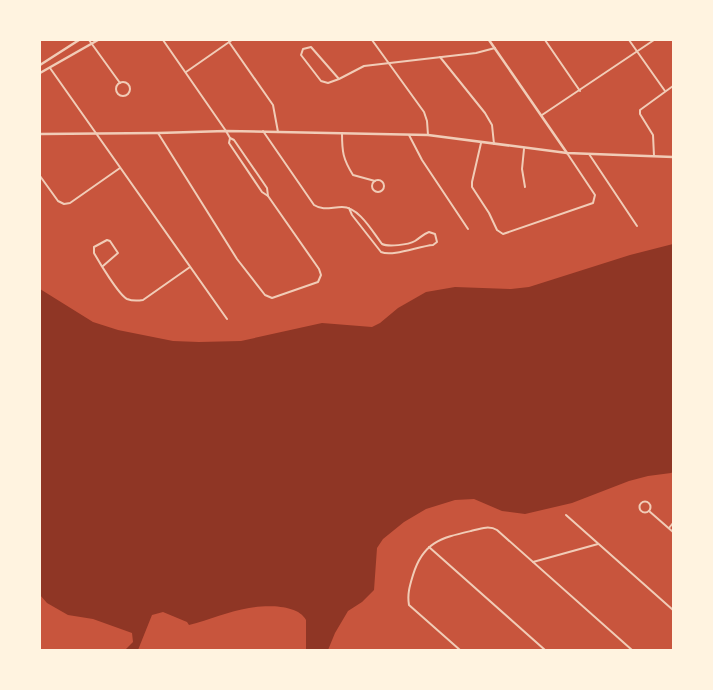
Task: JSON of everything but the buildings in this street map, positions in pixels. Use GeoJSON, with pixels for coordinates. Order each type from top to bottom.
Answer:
{"type":"FeatureCollection","features":[{"type":"Feature","properties":{"kind":"street"},"geometry":{"type":"LineString","coordinates":[[41,63],[79,40]]}},
{"type":"Feature","properties":{"kind":"street"},"geometry":{"type":"LineString","coordinates":[[40,73],[90,42],[98,40]]}},
{"type":"Feature","properties":{"kind":"street"},"geometry":{"type":"LineString","coordinates":[[164,40],[230,138],[234,140],[267,188],[268,196]]}},
{"type":"Feature","properties":{"kind":"street"},"geometry":{"type":"LineString","coordinates":[[186,72],[232,40]]}},
{"type":"Feature","properties":{"kind":"street"},"geometry":{"type":"LineString","coordinates":[[372,40],[424,112],[428,135]]}},
{"type":"Feature","properties":{"kind":"street"},"geometry":{"type":"LineString","coordinates":[[481,143],[472,187],[499,233],[503,234],[593,203],[595,194],[489,40]]}},
{"type":"Feature","properties":{"kind":"street"},"geometry":{"type":"LineString","coordinates":[[545,40],[580,91]]}},
{"type":"Feature","properties":{"kind":"street"},"geometry":{"type":"LineString","coordinates":[[630,40],[665,91]]}},
{"type":"Feature","properties":{"kind":"street"},"geometry":{"type":"LineString","coordinates":[[542,115],[654,40]]}},
{"type":"Feature","properties":{"kind":"street"},"geometry":{"type":"LineString","coordinates":[[90,42],[120,83]]}},
{"type":"Feature","properties":{"kind":"street"},"geometry":{"type":"LineString","coordinates":[[229,42],[273,105],[278,132]]}},
{"type":"Feature","properties":{"kind":"street"},"geometry":{"type":"LineString","coordinates":[[339,79],[311,47],[303,49],[301,55],[321,81],[328,82],[339,79],[364,66],[476,53],[495,48]]}},
{"type":"Feature","properties":{"kind":"street"},"geometry":{"type":"LineString","coordinates":[[440,57],[485,113],[492,125],[494,144]]}},
{"type":"Feature","properties":{"kind":"street"},"geometry":{"type":"LineString","coordinates":[[50,68],[227,320]]}},
{"type":"Feature","properties":{"kind":"street"},"geometry":{"type":"LineString","coordinates":[[120,83],[126,83],[130,86],[127,96],[122,97],[116,93],[116,88],[120,83]]}},
{"type":"Feature","properties":{"kind":"street"},"geometry":{"type":"LineString","coordinates":[[654,156],[653,135],[640,114],[640,110],[673,86]]}},
{"type":"Feature","properties":{"kind":"street"},"geometry":{"type":"LineString","coordinates":[[40,134],[158,133],[226,130],[428,135],[524,149],[568,153],[673,157]]}},
{"type":"Feature","properties":{"kind":"street"},"geometry":{"type":"LineString","coordinates":[[263,132],[314,205],[323,208],[349,208],[356,212],[382,244],[387,246],[414,242],[429,232],[435,234],[437,242],[433,245],[385,254],[381,252],[352,215],[349,208]]}},
{"type":"Feature","properties":{"kind":"street"},"geometry":{"type":"LineString","coordinates":[[158,133],[237,259],[265,295],[272,298],[318,282],[321,274],[268,196],[256,184],[229,143],[230,138]]}},
{"type":"Feature","properties":{"kind":"street"},"geometry":{"type":"LineString","coordinates":[[342,133],[344,161],[353,175],[384,183],[382,191],[374,190],[372,184],[375,181]]}},
{"type":"Feature","properties":{"kind":"street"},"geometry":{"type":"LineString","coordinates":[[409,135],[422,160],[468,229]]}},
{"type":"Feature","properties":{"kind":"street"},"geometry":{"type":"LineString","coordinates":[[524,149],[522,169],[525,187]]}},
{"type":"Feature","properties":{"kind":"street"},"geometry":{"type":"LineString","coordinates":[[589,154],[637,226]]}},
{"type":"Feature","properties":{"kind":"street"},"geometry":{"type":"LineString","coordinates":[[40,176],[58,201],[64,204],[70,203],[120,168]]}},
{"type":"Feature","properties":{"kind":"street"},"geometry":{"type":"LineString","coordinates":[[103,266],[118,253],[110,241],[107,240],[94,247],[93,250],[103,266],[124,297],[136,301],[142,300],[190,267]]}},
{"type":"Feature","properties":{"kind":"street"},"geometry":{"type":"LineString","coordinates":[[385,254],[387,246]]}},
{"type":"Feature","properties":{"kind":"street"},"geometry":{"type":"LineString","coordinates":[[649,511],[650,505],[648,502],[641,503],[641,511],[649,511],[673,532]]}},
{"type":"Feature","properties":{"kind":"street"},"geometry":{"type":"LineString","coordinates":[[566,515],[673,610]]}},
{"type":"Feature","properties":{"kind":"street"},"geometry":{"type":"LineString","coordinates":[[668,528],[673,523]]}},
{"type":"Feature","properties":{"kind":"street"},"geometry":{"type":"LineString","coordinates":[[460,650],[409,605],[408,596],[417,564],[429,547],[444,538],[487,528],[494,528],[632,650]]}},
{"type":"Feature","properties":{"kind":"street"},"geometry":{"type":"LineString","coordinates":[[532,562],[598,544]]}},
{"type":"Feature","properties":{"kind":"street"},"geometry":{"type":"LineString","coordinates":[[429,547],[545,650]]}},
{"type":"Feature","properties":{"kind":"shaded area"},"geometry":{"type":"Polygon","coordinates":[[[673,244],[673,472],[629,481],[572,503],[525,514],[502,511],[474,499],[455,500],[426,509],[404,522],[383,539],[377,548],[374,590],[362,602],[348,611],[335,633],[328,650],[306,650],[306,620],[302,615],[289,608],[272,606],[241,609],[189,625],[187,622],[163,612],[152,615],[138,650],[125,650],[133,642],[132,633],[93,619],[68,615],[47,603],[40,595],[40,289],[93,322],[118,330],[173,341],[241,341],[322,323],[372,327],[398,308],[426,292],[455,287],[511,289],[529,287],[630,255],[673,244]]]}}]}
